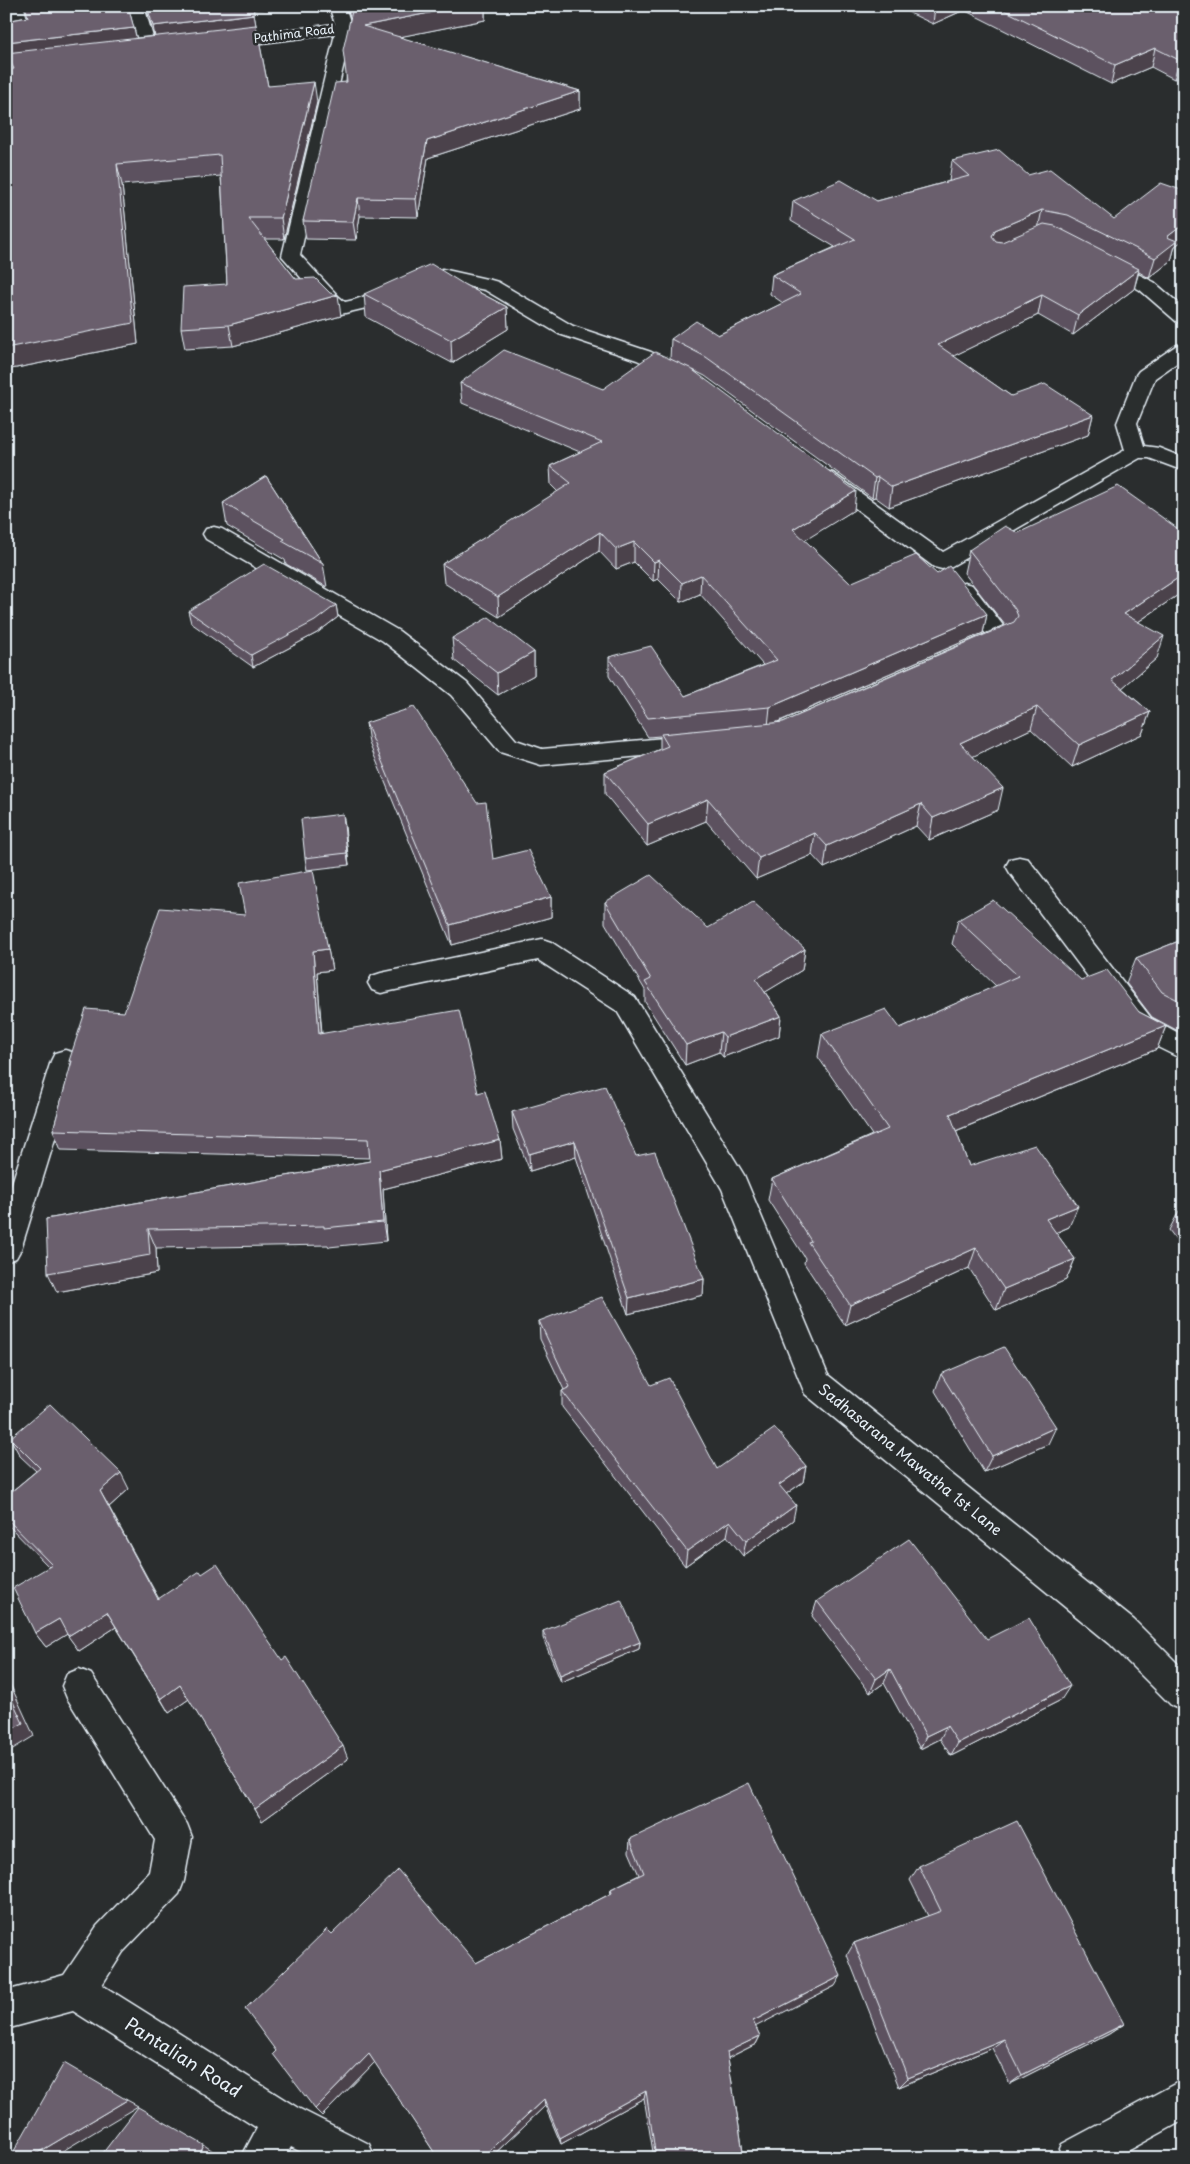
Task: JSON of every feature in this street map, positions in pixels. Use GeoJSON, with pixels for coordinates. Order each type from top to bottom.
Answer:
{"type":"FeatureCollection","features":[{"type":"Feature","properties":{"kind":"street"},"geometry":{"type":"LineString","coordinates":[[136,6],[149,51]]}},
{"type":"Feature","properties":{"kind":"street"},"geometry":{"type":"LineString","coordinates":[[337,6],[344,28],[291,256],[332,300],[341,308],[359,304],[442,275],[490,286],[566,330],[644,356],[698,382]]}},
{"type":"Feature","properties":{"kind":"street","name":"Pathima Road"},"geometry":{"type":"LineString","coordinates":[[208,44],[344,28]]}},
{"type":"Feature","properties":{"kind":"street"},"geometry":{"type":"LineString","coordinates":[[130,53],[169,49]]}},
{"type":"Feature","properties":{"kind":"street"},"geometry":{"type":"LineString","coordinates":[[6,67],[63,61]]}},
{"type":"Feature","properties":{"kind":"street"},"geometry":{"type":"LineString","coordinates":[[1090,256],[1148,286],[1184,318]]}},
{"type":"Feature","properties":{"kind":"street"},"geometry":{"type":"LineString","coordinates":[[1136,452],[1127,422],[1146,376],[1184,349]]}},
{"type":"Feature","properties":{"kind":"street"},"geometry":{"type":"LineString","coordinates":[[942,562],[1136,452],[1152,452],[1184,465]]}},
{"type":"Feature","properties":{"kind":"street"},"geometry":{"type":"LineString","coordinates":[[808,463],[942,562],[1000,637],[955,657]]}},
{"type":"Feature","properties":{"kind":"street"},"geometry":{"type":"LineString","coordinates":[[214,534],[391,636],[459,689],[508,746],[541,757],[714,741]]}},
{"type":"Feature","properties":{"kind":"street"},"geometry":{"type":"LineString","coordinates":[[1019,866],[1141,1026],[1184,1049]]}},
{"type":"Feature","properties":{"kind":"street","name":"Sadhasarana Mawatha 1st Lane"},"geometry":{"type":"LineString","coordinates":[[382,983],[542,949],[626,1004],[734,1184],[816,1384],[1122,1632],[1184,1694]]}},
{"type":"Feature","properties":{"kind":"street"},"geometry":{"type":"LineString","coordinates":[[6,1249],[65,1061]]}},
{"type":"Feature","properties":{"kind":"street"},"geometry":{"type":"LineString","coordinates":[[6,2010],[76,1991],[110,1940],[166,1881],[174,1837],[79,1686]]}},
{"type":"Feature","properties":{"kind":"street","name":"Pantalian Road"},"geometry":{"type":"LineString","coordinates":[[76,1991],[284,2122],[355,2158]]}},
{"type":"Feature","properties":{"kind":"street"},"geometry":{"type":"LineString","coordinates":[[1076,2158],[1184,2098]]}},
{"type":"Feature","properties":{"kind":"street"},"geometry":{"type":"LineString","coordinates":[[261,2158],[284,2122]]}},
{"type":"Feature","properties":{"kind":"building"},"geometry":{"type":"Polygon","coordinates":[[[25,6],[128,6],[134,28],[6,42],[6,21],[28,17],[25,6]]]}},
{"type":"Feature","properties":{"kind":"building"},"geometry":{"type":"Polygon","coordinates":[[[147,6],[253,6],[254,14],[153,26],[147,6]]]}},
{"type":"Feature","properties":{"kind":"building"},"geometry":{"type":"Polygon","coordinates":[[[350,6],[465,6],[363,26],[580,91],[427,141],[416,199],[358,198],[353,222],[303,221],[335,83],[347,82],[343,50],[352,11],[350,6]]]}},
{"type":"Feature","properties":{"kind":"building"},"geometry":{"type":"Polygon","coordinates":[[[996,6],[1184,6],[1184,58],[1179,60],[1155,48],[1115,65],[996,6]]]}},
{"type":"Feature","properties":{"kind":"building"},"geometry":{"type":"Polygon","coordinates":[[[256,25],[268,86],[314,82],[281,218],[248,218],[296,279],[315,278],[330,293],[338,295],[229,325],[181,328],[183,287],[227,284],[220,155],[117,164],[133,323],[6,348],[6,70],[14,69],[6,53],[256,25]]]}},
{"type":"Feature","properties":{"kind":"building"},"geometry":{"type":"Polygon","coordinates":[[[999,150],[1028,175],[1050,169],[1114,219],[1161,183],[1184,191],[1184,224],[1167,237],[1177,241],[1155,258],[1068,215],[1042,210],[995,230],[992,236],[996,241],[1002,242],[1044,224],[1055,226],[1139,269],[1078,315],[1042,295],[938,345],[1011,396],[1045,384],[1093,415],[892,487],[878,477],[875,478],[706,357],[671,339],[696,321],[718,335],[801,294],[772,275],[855,239],[793,201],[841,180],[877,201],[969,176],[952,161],[999,150]]]}},
{"type":"Feature","properties":{"kind":"building"},"geometry":{"type":"Polygon","coordinates":[[[431,264],[465,285],[507,307],[451,340],[364,294],[431,264]]]}},
{"type":"Feature","properties":{"kind":"building"},"geometry":{"type":"Polygon","coordinates":[[[504,350],[603,389],[655,352],[690,368],[856,491],[793,529],[850,583],[916,555],[937,574],[949,566],[987,614],[770,707],[648,718],[609,657],[651,646],[685,696],[777,660],[701,575],[682,583],[659,560],[654,562],[634,542],[616,549],[600,532],[498,597],[442,564],[571,483],[550,466],[602,442],[460,383],[504,350]]]}},
{"type":"Feature","properties":{"kind":"building"},"geometry":{"type":"Polygon","coordinates":[[[266,476],[323,564],[282,541],[285,539],[223,503],[266,476]]]}},
{"type":"Feature","properties":{"kind":"building"},"geometry":{"type":"Polygon","coordinates":[[[1118,486],[1184,533],[1184,574],[1124,614],[1164,636],[1112,680],[1150,712],[1079,745],[1037,707],[960,743],[1003,788],[933,818],[921,804],[827,846],[815,833],[759,858],[708,799],[648,824],[605,772],[668,746],[661,734],[783,722],[1014,622],[1018,616],[1015,609],[969,550],[1005,526],[1018,533],[1118,486]]]}},
{"type":"Feature","properties":{"kind":"building"},"geometry":{"type":"Polygon","coordinates":[[[264,564],[336,605],[315,621],[251,655],[188,611],[264,564]]]}},
{"type":"Feature","properties":{"kind":"building"},"geometry":{"type":"Polygon","coordinates":[[[489,617],[534,652],[497,673],[452,638],[489,617]]]}},
{"type":"Feature","properties":{"kind":"building"},"geometry":{"type":"Polygon","coordinates":[[[414,707],[477,803],[486,802],[493,859],[528,850],[551,897],[450,925],[366,723],[414,707]]]}},
{"type":"Feature","properties":{"kind":"building"},"geometry":{"type":"Polygon","coordinates":[[[343,814],[347,853],[305,858],[301,819],[343,814]]]}},
{"type":"Feature","properties":{"kind":"building"},"geometry":{"type":"Polygon","coordinates":[[[313,870],[328,949],[313,951],[319,1034],[459,1010],[478,1093],[485,1091],[500,1140],[379,1170],[383,1222],[324,1228],[324,1226],[148,1229],[150,1255],[48,1273],[46,1219],[370,1161],[368,1139],[53,1130],[72,1061],[69,1061],[86,1009],[124,1012],[160,908],[245,915],[239,883],[313,870]]]}},
{"type":"Feature","properties":{"kind":"building"},"geometry":{"type":"Polygon","coordinates":[[[651,875],[708,928],[753,902],[805,949],[756,979],[781,1016],[725,1037],[721,1032],[686,1045],[645,982],[651,979],[605,902],[651,875]]]}},
{"type":"Feature","properties":{"kind":"building"},"geometry":{"type":"Polygon","coordinates":[[[993,900],[1081,980],[1107,970],[1139,1012],[1166,1026],[950,1114],[969,1166],[1035,1145],[1078,1206],[1046,1219],[1075,1259],[1004,1289],[976,1248],[850,1305],[808,1242],[811,1241],[772,1179],[888,1129],[822,1034],[886,1009],[900,1028],[1018,976],[958,920],[993,900]]]}},
{"type":"Feature","properties":{"kind":"building"},"geometry":{"type":"Polygon","coordinates":[[[1184,939],[1184,1003],[1162,992],[1136,958],[1184,939]]]}},
{"type":"Feature","properties":{"kind":"building"},"geometry":{"type":"Polygon","coordinates":[[[605,1086],[636,1156],[655,1152],[704,1279],[629,1298],[575,1141],[529,1154],[512,1112],[605,1086]]]}},
{"type":"Feature","properties":{"kind":"building"},"geometry":{"type":"Polygon","coordinates":[[[1184,1209],[1184,1217],[1179,1211],[1184,1209]]]}},
{"type":"Feature","properties":{"kind":"building"},"geometry":{"type":"Polygon","coordinates":[[[602,1297],[651,1385],[669,1378],[717,1469],[775,1428],[806,1466],[779,1485],[796,1505],[746,1541],[730,1521],[687,1551],[562,1391],[570,1387],[539,1321],[602,1297]]]}},
{"type":"Feature","properties":{"kind":"building"},"geometry":{"type":"Polygon","coordinates":[[[1004,1347],[1056,1427],[992,1456],[941,1374],[1004,1347]]]}},
{"type":"Feature","properties":{"kind":"building"},"geometry":{"type":"Polygon","coordinates":[[[50,1404],[121,1473],[100,1491],[158,1599],[200,1571],[202,1574],[217,1564],[282,1660],[286,1657],[343,1746],[255,1809],[180,1685],[161,1699],[107,1612],[68,1636],[59,1619],[35,1633],[13,1588],[52,1565],[6,1518],[6,1496],[40,1468],[10,1438],[50,1404]]]}},
{"type":"Feature","properties":{"kind":"building"},"geometry":{"type":"Polygon","coordinates":[[[909,1539],[987,1639],[1029,1618],[1070,1686],[958,1743],[947,1726],[926,1736],[890,1669],[876,1679],[817,1601],[909,1539]]]}},
{"type":"Feature","properties":{"kind":"building"},"geometry":{"type":"Polygon","coordinates":[[[621,1600],[640,1642],[560,1675],[543,1631],[621,1600]]]}},
{"type":"Feature","properties":{"kind":"building"},"geometry":{"type":"Polygon","coordinates":[[[6,1687],[23,1723],[6,1733],[6,1687]]]}},
{"type":"Feature","properties":{"kind":"building"},"geometry":{"type":"Polygon","coordinates":[[[749,1783],[841,1976],[753,2021],[760,2036],[727,2052],[744,2158],[656,2158],[646,2091],[560,2138],[544,2099],[481,2158],[438,2158],[369,2054],[315,2109],[273,2054],[276,2051],[245,2009],[327,1929],[332,1934],[398,1870],[476,1963],[612,1893],[611,1889],[644,1873],[630,1839],[749,1783]]]}},
{"type":"Feature","properties":{"kind":"building"},"geometry":{"type":"Polygon","coordinates":[[[1017,1821],[1124,2024],[1022,2075],[1004,2039],[908,2078],[854,1943],[941,1911],[919,1866],[1017,1821]]]}},
{"type":"Feature","properties":{"kind":"building"},"geometry":{"type":"Polygon","coordinates":[[[64,2063],[127,2100],[29,2158],[10,2158],[64,2063]]]}},
{"type":"Feature","properties":{"kind":"building"},"geometry":{"type":"Polygon","coordinates":[[[138,2107],[204,2145],[198,2158],[99,2158],[138,2107]]]}}]}
